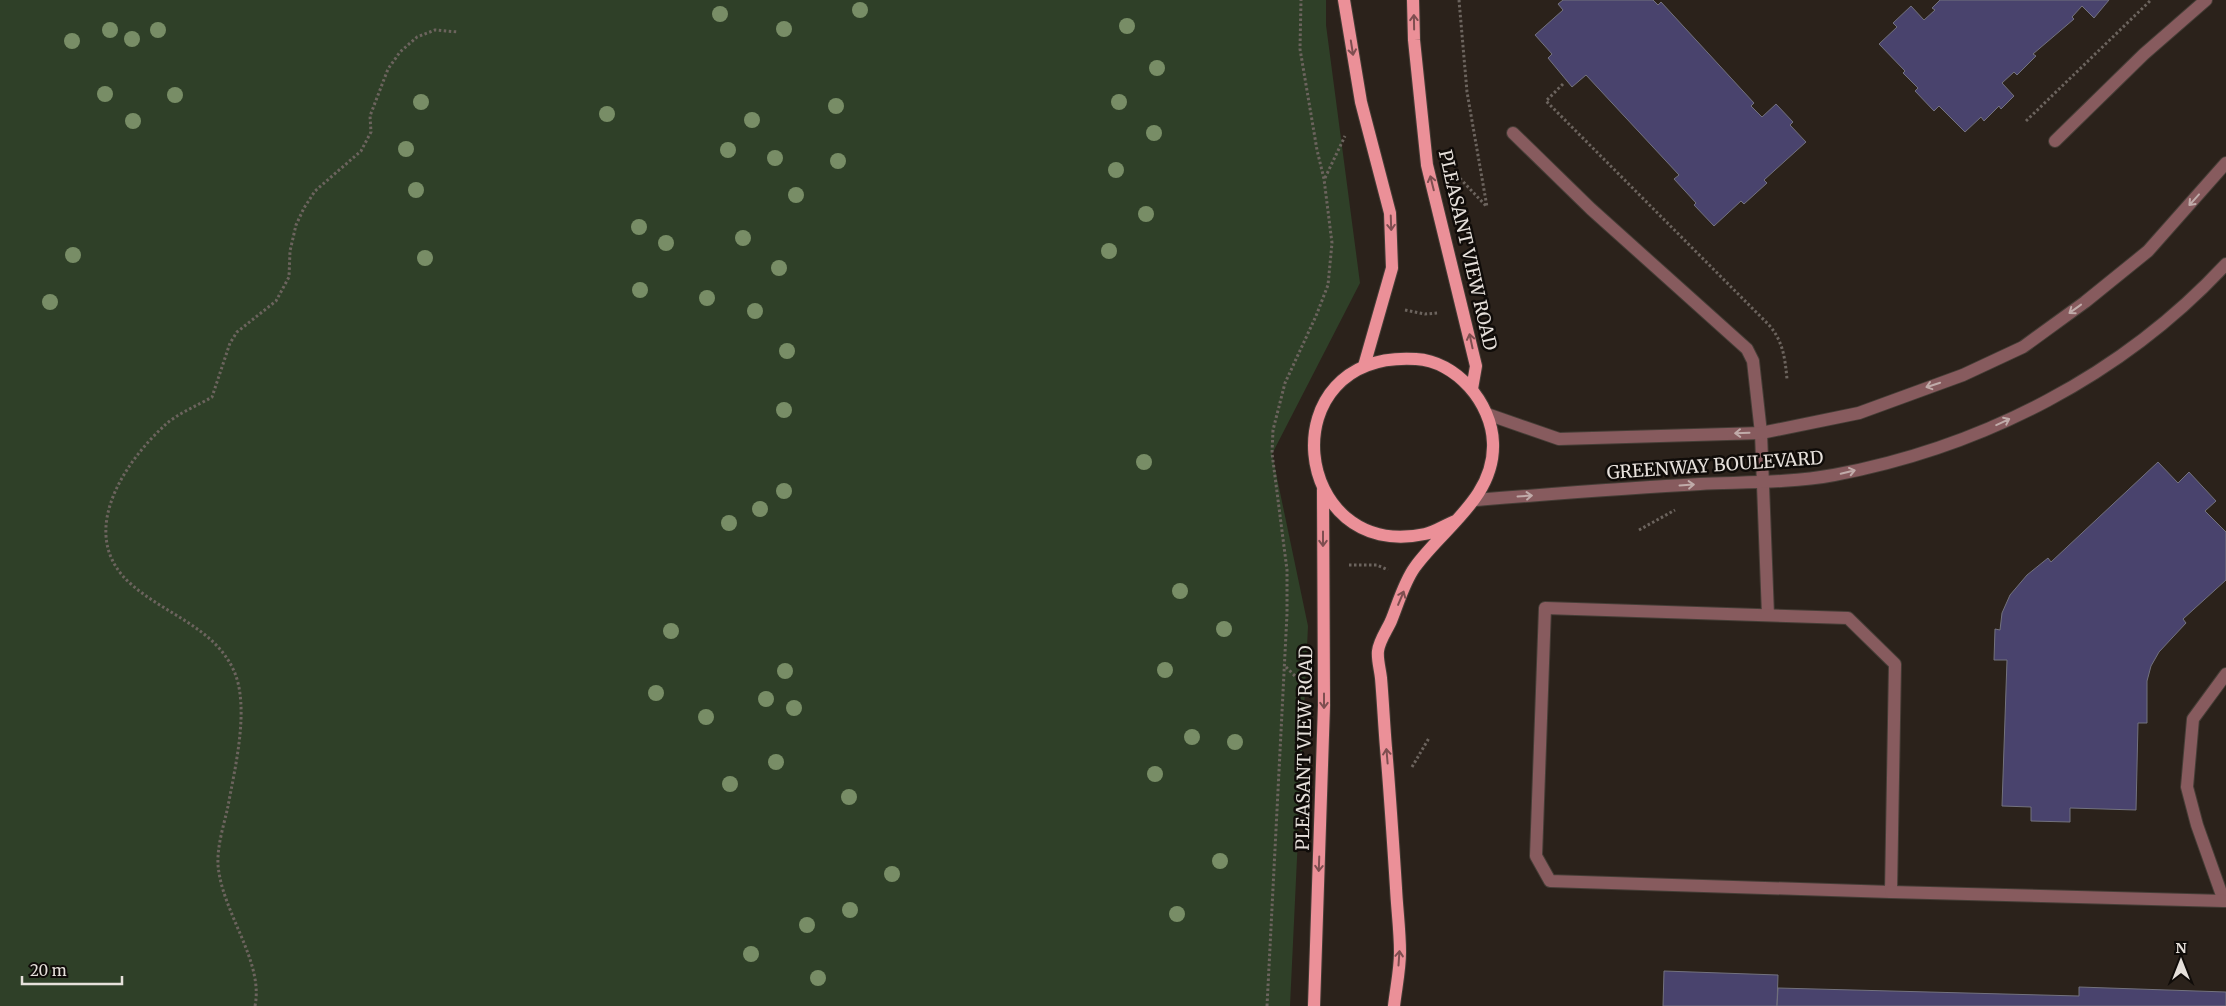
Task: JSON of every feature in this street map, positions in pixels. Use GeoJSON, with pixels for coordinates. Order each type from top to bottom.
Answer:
{"type":"FeatureCollection","features":[{"type":"Feature","properties":{"kind":"main road"},"geometry":{"type":"LineString","coordinates":[[1344,0],[1361,102],[1390,213],[1392,268],[1364,366]]}},
{"type":"Feature","properties":{"kind":"main road","name":"PLEASANT VIEW ROAD"},"geometry":{"type":"LineString","coordinates":[[1413,0],[1414,40],[1427,165],[1476,366],[1472,389]]}},
{"type":"Feature","properties":{"kind":"main road"},"geometry":{"type":"LineString","coordinates":[[1394,1006],[1400,954],[1378,650],[1413,569],[1476,500],[1490,472],[1493,442],[1487,414],[1472,389],[1449,369],[1422,359],[1392,357],[1364,366],[1340,382],[1322,405],[1313,433],[1313,462],[1323,490],[1342,514],[1368,530],[1397,537],[1427,534],[1455,521]]}},
{"type":"Feature","properties":{"kind":"main road","name":"PLEASANT VIEW ROAD"},"geometry":{"type":"LineString","coordinates":[[1314,1006],[1324,705],[1323,490]]}},
{"type":"Feature","properties":{"kind":"street"},"geometry":{"type":"LineString","coordinates":[[2055,141],[2144,54],[2206,0]]}},
{"type":"Feature","properties":{"kind":"street"},"geometry":{"type":"LineString","coordinates":[[1514,133],[1591,209],[1747,350],[1753,361],[1761,432],[1768,615]]}},
{"type":"Feature","properties":{"kind":"street","name":"GREENWAY BOULEVARD"},"geometry":{"type":"LineString","coordinates":[[1487,414],[1559,439],[1761,432],[1859,413],[1963,376],[2023,347],[2085,302],[2148,251],[2226,163]]}},
{"type":"Feature","properties":{"kind":"street","name":"GREENWAY BOULEVARD"},"geometry":{"type":"LineString","coordinates":[[1476,500],[1701,484],[1762,484],[1842,473],[1900,460],[1979,434],[2057,396],[2131,350],[2196,296],[2226,264]]}},
{"type":"Feature","properties":{"kind":"street"},"geometry":{"type":"LineString","coordinates":[[1891,892],[1896,664],[1848,618],[1545,608],[1536,856],[1550,881],[1891,892],[2225,901],[2197,825],[2187,787],[2193,719],[2226,674]]}},
{"type":"Feature","properties":{"kind":"path"},"geometry":{"type":"LineString","coordinates":[[1267,1006],[1287,614],[1287,570],[1272,453],[1273,430],[1284,383],[1316,316],[1328,285],[1332,242],[1324,179],[1317,150],[1300,49],[1301,0]]}},
{"type":"Feature","properties":{"kind":"path"},"geometry":{"type":"LineString","coordinates":[[1459,0],[1467,92],[1487,207]]}},
{"type":"Feature","properties":{"kind":"path"},"geometry":{"type":"LineString","coordinates":[[2026,121],[2151,0]]}},
{"type":"Feature","properties":{"kind":"path"},"geometry":{"type":"LineString","coordinates":[[255,1006],[255,980],[250,960],[221,889],[218,863],[240,729],[240,697],[235,673],[225,655],[209,637],[142,594],[115,568],[108,554],[105,535],[108,510],[119,485],[137,457],[164,425],[212,397],[230,343],[237,332],[276,301],[289,278],[290,251],[304,208],[315,191],[361,151],[371,132],[370,116],[377,94],[388,69],[400,52],[418,36],[435,30],[458,32]]}},
{"type":"Feature","properties":{"kind":"path"},"geometry":{"type":"LineString","coordinates":[[1563,84],[1546,101],[1769,324],[1779,336],[1785,357],[1787,379]]}},
{"type":"Feature","properties":{"kind":"path"},"geometry":{"type":"LineString","coordinates":[[1324,179],[1361,102]]}},
{"type":"Feature","properties":{"kind":"path"},"geometry":{"type":"LineString","coordinates":[[1404,310],[1425,314],[1444,312]]}},
{"type":"Feature","properties":{"kind":"path"},"geometry":{"type":"LineString","coordinates":[[1350,565],[1377,565],[1391,572]]}},
{"type":"Feature","properties":{"kind":"green space"},"geometry":{"type":"Polygon","coordinates":[[[0,0],[1326,0],[1326,25],[1360,283],[1272,454],[1308,626],[1290,1006],[0,1006],[0,0]]]}},
{"type":"Feature","properties":{"kind":"building"},"geometry":{"type":"Polygon","coordinates":[[[1563,0],[1653,0],[1658,5],[1661,2],[1754,103],[1751,106],[1762,117],[1776,104],[1793,122],[1790,125],[1806,142],[1764,180],[1767,183],[1744,204],[1741,201],[1714,226],[1694,205],[1696,203],[1674,179],[1679,175],[1586,75],[1572,87],[1548,58],[1552,54],[1535,35],[1563,10],[1558,4],[1563,0]]]}},
{"type":"Feature","properties":{"kind":"building"},"geometry":{"type":"Polygon","coordinates":[[[1940,0],[2109,0],[2094,18],[2082,6],[2072,17],[2074,19],[2033,54],[2036,56],[2017,75],[2014,72],[2002,83],[2014,96],[2001,109],[1999,106],[1984,121],[1981,117],[1965,132],[1939,106],[1934,111],[1915,91],[1918,88],[1903,73],[1905,71],[1879,44],[1897,27],[1893,23],[1911,6],[1924,20],[1935,10],[1932,8],[1940,0]]]}},
{"type":"Feature","properties":{"kind":"building"},"geometry":{"type":"Polygon","coordinates":[[[2158,462],[2178,483],[2189,472],[2216,501],[2205,511],[2226,532],[2226,580],[2183,619],[2186,623],[2159,652],[2151,666],[2147,681],[2147,723],[2138,723],[2136,810],[2070,808],[2070,822],[2031,821],[2031,807],[2002,806],[2007,660],[1994,660],[1995,629],[2000,630],[2002,613],[2010,595],[2027,575],[2048,558],[2051,562],[2158,462]]]}},
{"type":"Feature","properties":{"kind":"building"},"geometry":{"type":"Polygon","coordinates":[[[1664,971],[1778,975],[1777,1006],[1663,1006],[1664,971]]]}},
{"type":"Feature","properties":{"kind":"building"},"geometry":{"type":"Polygon","coordinates":[[[2079,987],[2226,992],[2226,1006],[1777,1006],[1778,988],[2079,996],[2079,987]]]}}]}
